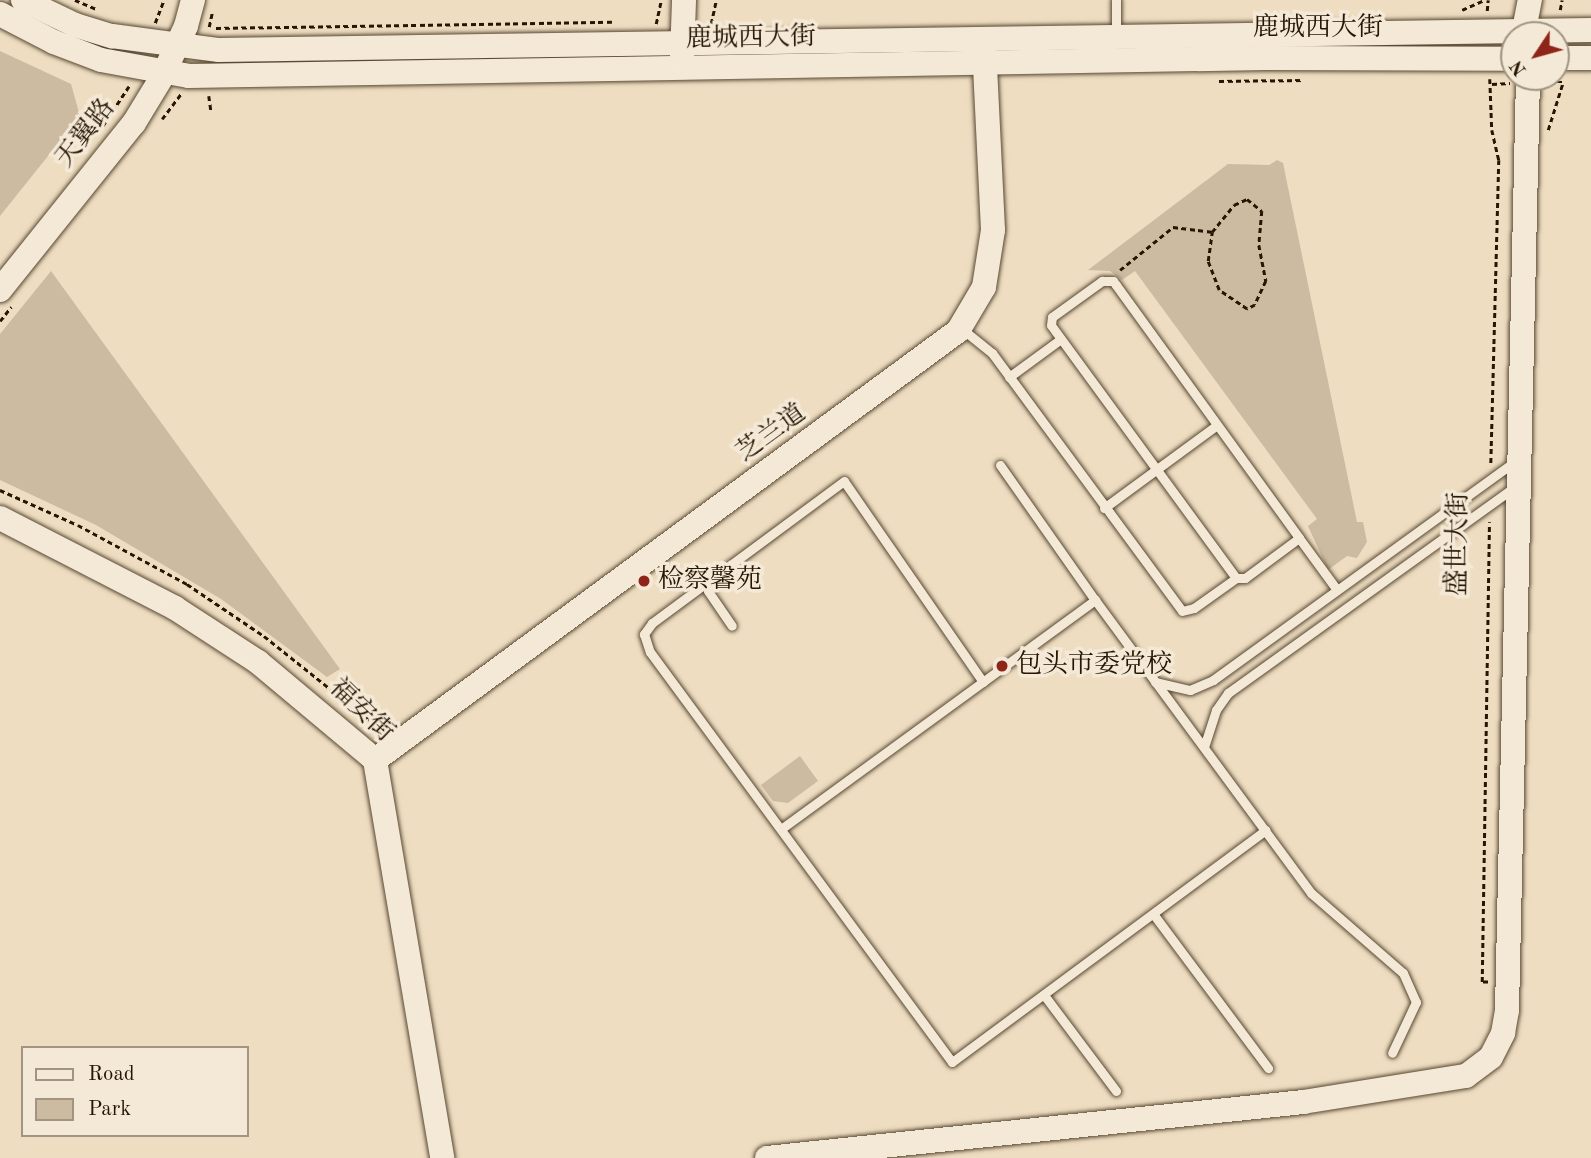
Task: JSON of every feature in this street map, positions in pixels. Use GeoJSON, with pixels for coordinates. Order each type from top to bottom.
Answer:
{"type":"FeatureCollection","features":[{"type":"Feature","properties":{"kind":"street","name":"鹿城西大街"},"geometry":{"type":"LineString","coordinates":[[23,0],[75,25],[150,29],[181,36],[219,50],[683,22],[984,38],[1500,33]]}},
{"type":"Feature","properties":{"kind":"street","name":"天翼路"},"geometry":{"type":"LineString","coordinates":[[0,290],[134,123],[164,74],[193,0]]}},
{"type":"Feature","properties":{"kind":"street"},"geometry":{"type":"LineString","coordinates":[[1526,21],[1530,0]]}},
{"type":"Feature","properties":{"kind":"street","name":"鹿城西大街"},"geometry":{"type":"LineString","coordinates":[[0,14],[54,43],[135,69],[164,74],[984,66],[1266,58],[1500,59]]}},
{"type":"Feature","properties":{"kind":"street"},"geometry":{"type":"LineString","coordinates":[[682,70],[683,22]]}},
{"type":"Feature","properties":{"kind":"street","name":"鹿城西大街"},"geometry":{"type":"LineString","coordinates":[[1570,31],[1591,30]]}},
{"type":"Feature","properties":{"kind":"street","name":"芝兰道"},"geometry":{"type":"LineString","coordinates":[[375,760],[906,373],[961,328],[984,287],[993,230],[984,38]]}},
{"type":"Feature","properties":{"kind":"street"},"geometry":{"type":"LineString","coordinates":[[1570,58],[1591,58]]}},
{"type":"Feature","properties":{"kind":"street"},"geometry":{"type":"LineString","coordinates":[[767,1158],[1303,1102],[1466,1076],[1491,1057],[1503,1033],[1507,982],[1521,482],[1528,91]]}},
{"type":"Feature","properties":{"kind":"street","name":"福安街"},"geometry":{"type":"LineString","coordinates":[[0,518],[82,556],[185,614],[258,662],[375,760],[442,1158]]}},
{"type":"Feature","properties":{"kind":"lane"},"geometry":{"type":"LineString","coordinates":[[1116,0],[1116,37]]}},
{"type":"Feature","properties":{"kind":"lane"},"geometry":{"type":"LineString","coordinates":[[1236,578],[1051,325],[1052,317],[1110,279],[1337,590]]}},
{"type":"Feature","properties":{"kind":"lane"},"geometry":{"type":"LineString","coordinates":[[961,328],[992,353],[1182,611],[1194,608],[1236,578],[1245,578],[1299,538]]}},
{"type":"Feature","properties":{"kind":"lane"},"geometry":{"type":"LineString","coordinates":[[1009,377],[1061,339]]}},
{"type":"Feature","properties":{"kind":"lane"},"geometry":{"type":"LineString","coordinates":[[1104,508],[1217,425]]}},
{"type":"Feature","properties":{"kind":"lane"},"geometry":{"type":"LineString","coordinates":[[1156,682],[1180,689],[1200,687],[1521,456]]}},
{"type":"Feature","properties":{"kind":"lane"},"geometry":{"type":"LineString","coordinates":[[1000,466],[1095,600],[1327,912],[1403,973],[1413,989],[1412,1017],[1392,1053]]}},
{"type":"Feature","properties":{"kind":"lane"},"geometry":{"type":"LineString","coordinates":[[983,682],[844,481],[652,623],[644,640],[952,1062],[1154,915],[1265,830]]}},
{"type":"Feature","properties":{"kind":"lane"},"geometry":{"type":"LineString","coordinates":[[1204,747],[1216,710],[1228,693],[1521,482]]}},
{"type":"Feature","properties":{"kind":"lane"},"geometry":{"type":"LineString","coordinates":[[712,578],[708,591],[732,626]]}},
{"type":"Feature","properties":{"kind":"lane"},"geometry":{"type":"LineString","coordinates":[[780,829],[1095,600]]}},
{"type":"Feature","properties":{"kind":"lane"},"geometry":{"type":"LineString","coordinates":[[1154,915],[1268,1068]]}},
{"type":"Feature","properties":{"kind":"lane"},"geometry":{"type":"LineString","coordinates":[[1044,995],[1115,1091]]}},
{"type":"Feature","properties":{"kind":"path"},"geometry":{"type":"LineString","coordinates":[[75,0],[102,11]]}},
{"type":"Feature","properties":{"kind":"path"},"geometry":{"type":"LineString","coordinates":[[164,0],[150,29],[181,36],[622,22]]}},
{"type":"Feature","properties":{"kind":"path"},"geometry":{"type":"LineString","coordinates":[[1458,11],[1484,0]]}},
{"type":"Feature","properties":{"kind":"path"},"geometry":{"type":"LineString","coordinates":[[644,22],[720,23]]}},
{"type":"Feature","properties":{"kind":"path","name":"天翼路"},"geometry":{"type":"LineString","coordinates":[[93,139],[120,103],[135,69]]}},
{"type":"Feature","properties":{"kind":"path","name":"盛世大街"},"geometry":{"type":"LineString","coordinates":[[1491,480],[1499,160],[1492,130],[1492,84]]}},
{"type":"Feature","properties":{"kind":"path"},"geometry":{"type":"LineString","coordinates":[[1242,200],[1251,200],[1262,211],[1259,245],[1266,285],[1253,308],[1230,301],[1212,280],[1208,261],[1212,232],[1242,200]]}},
{"type":"Feature","properties":{"kind":"path"},"geometry":{"type":"LineString","coordinates":[[1110,279],[1173,227],[1212,232]]}},
{"type":"Feature","properties":{"kind":"path","name":"盛世大街"},"geometry":{"type":"LineString","coordinates":[[1489,507],[1482,982],[1507,982]]}},
{"type":"Feature","properties":{"kind":"path"},"geometry":{"type":"LineString","coordinates":[[389,725],[396,724]]}},
{"type":"Feature","properties":{"kind":"green space"},"geometry":{"type":"Polygon","coordinates":[[[0,51],[71,84],[80,116],[0,216],[0,51]]]}},
{"type":"Feature","properties":{"kind":"green space"},"geometry":{"type":"Polygon","coordinates":[[[1277,160],[1283,163],[1357,522],[1363,522],[1367,542],[1357,558],[1347,556],[1328,570],[1308,526],[1317,519],[1135,271],[1122,280],[1110,271],[1088,270],[1228,164],[1269,165],[1277,160]]]}},
{"type":"Feature","properties":{"kind":"green space"},"geometry":{"type":"Polygon","coordinates":[[[51,271],[340,669],[327,677],[221,599],[96,525],[0,480],[0,334],[51,271]]]}},
{"type":"Feature","properties":{"kind":"green space"},"geometry":{"type":"Polygon","coordinates":[[[800,756],[818,781],[788,803],[773,801],[761,785],[800,756]]]}},
{"type":"Feature","properties":{"kind":"place","name":"检察馨苑"},"geometry":{"type":"Point","coordinates":[644,581]}},
{"type":"Feature","properties":{"kind":"place","name":"包头市委党校"},"geometry":{"type":"Point","coordinates":[1002,666]}}]}
